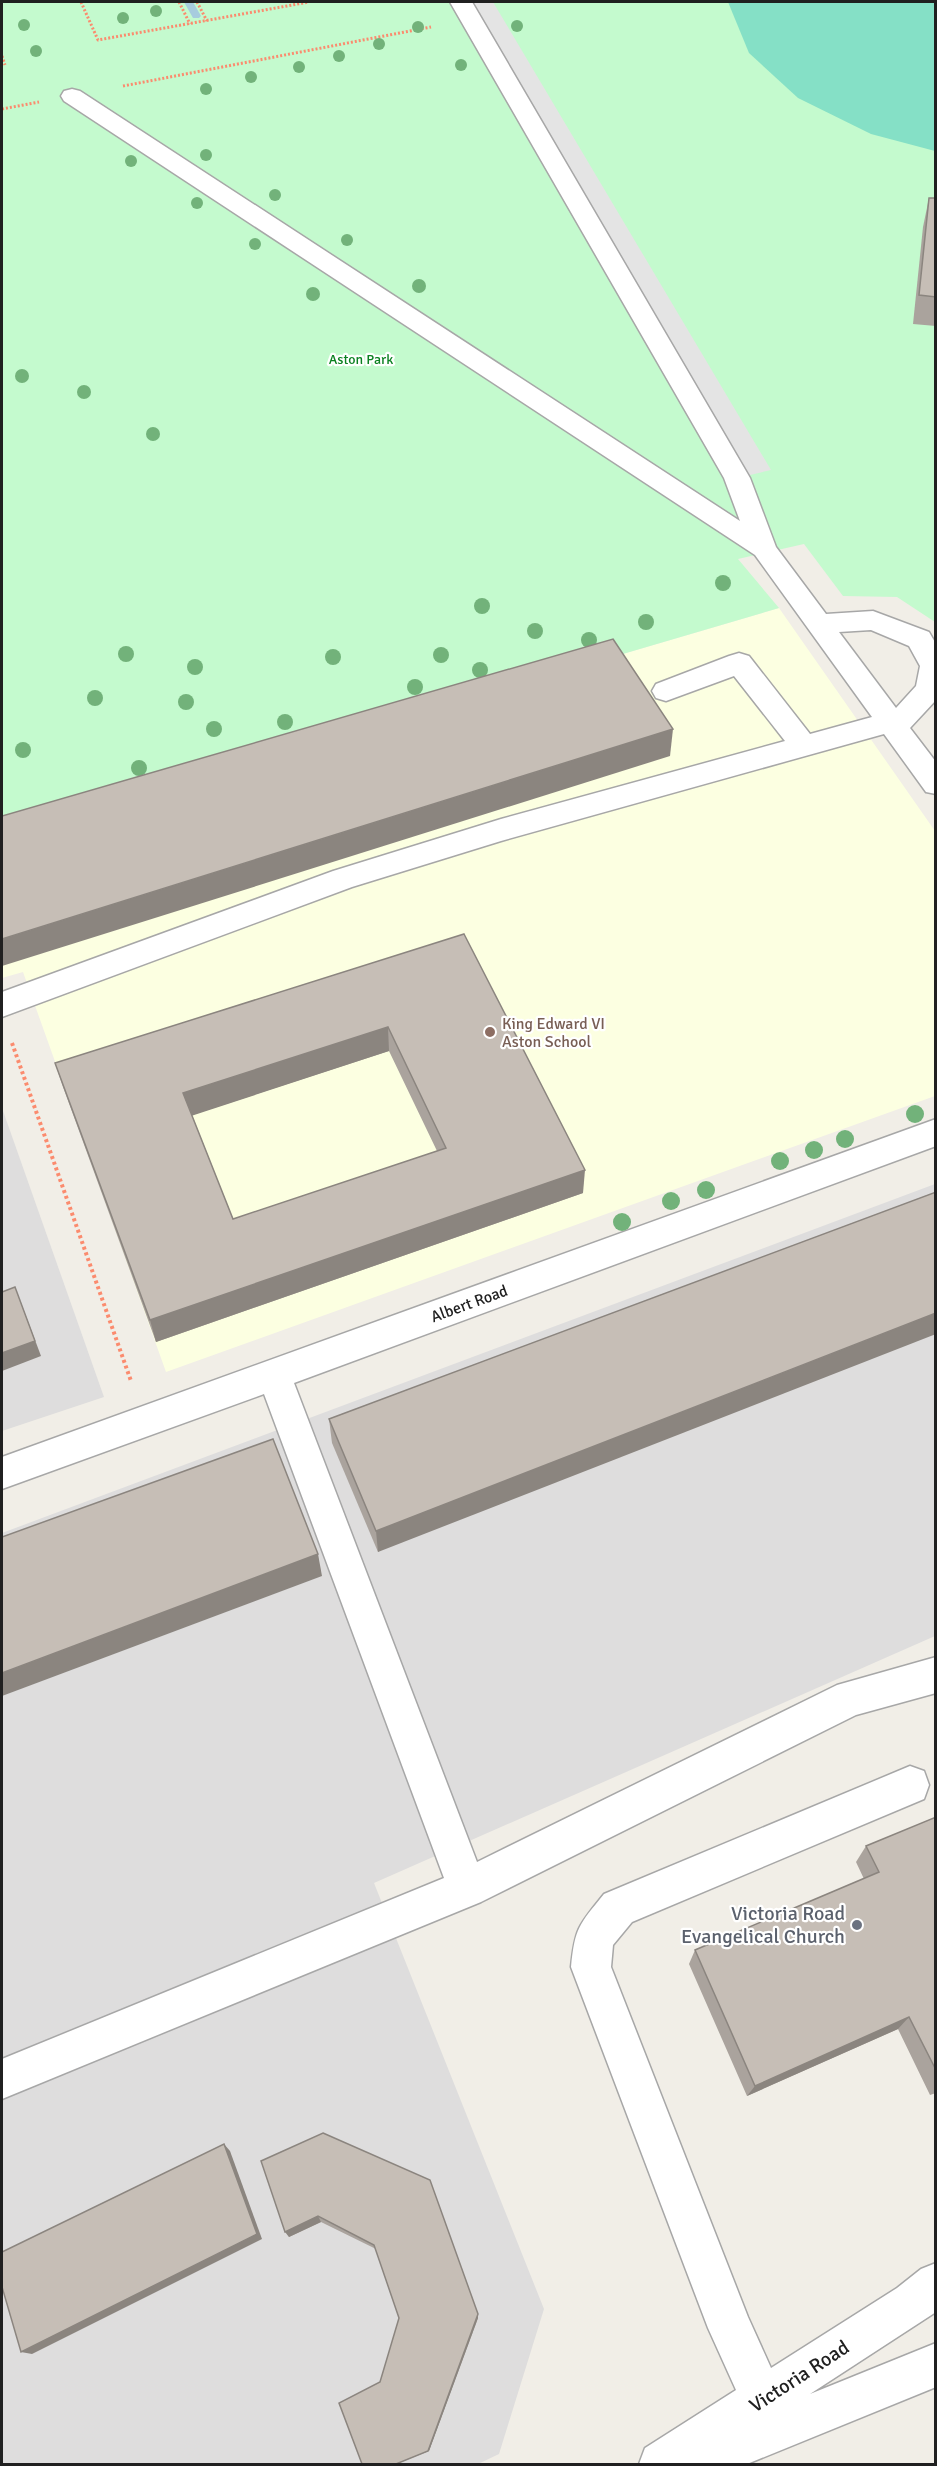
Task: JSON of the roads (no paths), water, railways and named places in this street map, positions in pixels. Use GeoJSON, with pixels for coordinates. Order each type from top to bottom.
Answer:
{"type":"FeatureCollection","features":[{"type":"Feature","properties":{"kind":"street"},"geometry":{"type":"LineString","coordinates":[[467,11],[737,478],[764,549],[936,784]]}},
{"type":"Feature","properties":{"kind":"street"},"geometry":{"type":"LineString","coordinates":[[72,96],[764,549]]}},
{"type":"Feature","properties":{"kind":"street"},"geometry":{"type":"LineString","coordinates":[[2,1005],[343,879],[501,830],[804,746],[893,724],[929,689],[933,666],[919,639],[873,620],[818,624]]}},
{"type":"Feature","properties":{"kind":"street"},"geometry":{"type":"LineString","coordinates":[[666,691],[739,663],[804,746]]}},
{"type":"Feature","properties":{"kind":"street","name":"Albert Road"},"geometry":{"type":"LineString","coordinates":[[2,1473],[936,1132]]}},
{"type":"Feature","properties":{"kind":"street"},"geometry":{"type":"LineString","coordinates":[[274,1375],[467,1888]]}},
{"type":"Feature","properties":{"kind":"street"},"geometry":{"type":"LineString","coordinates":[[2,2079],[467,1888],[850,1698],[936,1675]]}},
{"type":"Feature","properties":{"kind":"street"},"geometry":{"type":"LineString","coordinates":[[763,2399],[730,2328],[591,1967],[594,1937],[618,1908],[910,1785]]}},
{"type":"Feature","properties":{"kind":"street","name":"Victoria Road"},"geometry":{"type":"LineString","coordinates":[[661,2464],[912,2303],[936,2284]]}},
{"type":"Feature","properties":{"kind":"street","name":"Victoria Road"},"geometry":{"type":"LineString","coordinates":[[693,2464],[936,2365]]}},
{"type":"Feature","properties":{"kind":"waterway"},"geometry":{"type":"LineString","coordinates":[[189,2],[196,16]]}},
{"type":"Feature","properties":{"kind":"place","name":"King Edward VI Aston School"},"geometry":{"type":"Point","coordinates":[490,1032]}},
{"type":"Feature","properties":{"kind":"place","name":"Victoria Road Evangelical Church"},"geometry":{"type":"Point","coordinates":[857,1925]}},
{"type":"Feature","properties":{"kind":"park label","name":"Aston Park"},"geometry":{"type":"Point","coordinates":[361,359]}}]}
